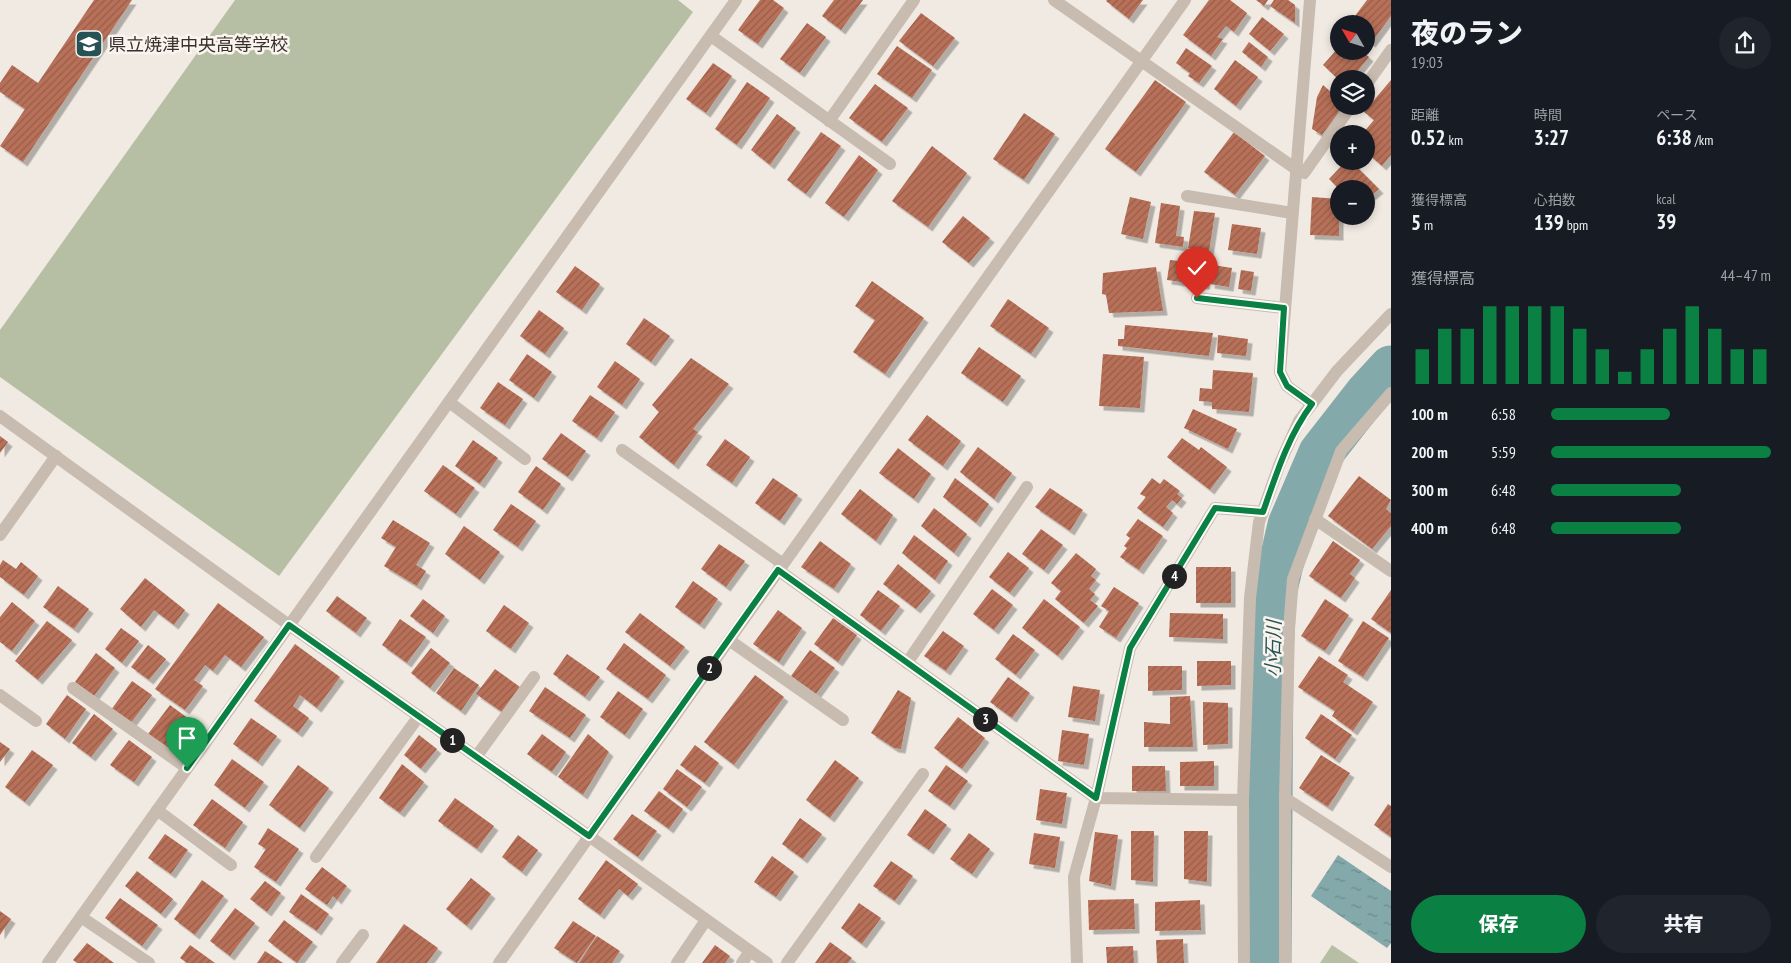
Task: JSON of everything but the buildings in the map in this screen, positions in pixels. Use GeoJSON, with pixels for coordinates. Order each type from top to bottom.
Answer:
{"type":"FeatureCollection","features":[{"type":"Feature","properties":{"kind":"street"},"geometry":{"type":"LineString","coordinates":[[48,963],[736,0]]}},
{"type":"Feature","properties":{"kind":"street"},"geometry":{"type":"LineString","coordinates":[[829,121],[914,0]]}},
{"type":"Feature","properties":{"kind":"street"},"geometry":{"type":"LineString","coordinates":[[1054,0],[1296,169],[1304,172],[1345,115]]}},
{"type":"Feature","properties":{"kind":"street"},"geometry":{"type":"LineString","coordinates":[[499,963],[1185,0]]}},
{"type":"Feature","properties":{"kind":"street"},"geometry":{"type":"LineString","coordinates":[[1310,0],[1280,372],[1287,386],[1312,404]]}},
{"type":"Feature","properties":{"kind":"street"},"geometry":{"type":"LineString","coordinates":[[711,36],[890,164]]}},
{"type":"Feature","properties":{"kind":"street"},"geometry":{"type":"LineString","coordinates":[[1375,72],[1391,50]]}},
{"type":"Feature","properties":{"kind":"street"},"geometry":{"type":"LineString","coordinates":[[1187,196],[1292,213]]}},
{"type":"Feature","properties":{"kind":"street"},"geometry":{"type":"LineString","coordinates":[[1197,298],[1284,308]]}},
{"type":"Feature","properties":{"kind":"street"},"geometry":{"type":"LineString","coordinates":[[1244,963],[1244,800],[1250,598],[1259,522],[1280,463],[1299,421],[1337,371],[1391,314]]}},
{"type":"Feature","properties":{"kind":"street"},"geometry":{"type":"LineString","coordinates":[[1285,963],[1284,798],[1293,579],[1341,451],[1391,393]]}},
{"type":"Feature","properties":{"kind":"street"},"geometry":{"type":"LineString","coordinates":[[449,402],[525,459]]}},
{"type":"Feature","properties":{"kind":"street"},"geometry":{"type":"LineString","coordinates":[[0,416],[289,625],[767,963]]}},
{"type":"Feature","properties":{"kind":"street"},"geometry":{"type":"LineString","coordinates":[[622,450],[907,663],[1096,798],[1244,800]]}},
{"type":"Feature","properties":{"kind":"street"},"geometry":{"type":"LineString","coordinates":[[0,535],[56,456]]}},
{"type":"Feature","properties":{"kind":"street"},"geometry":{"type":"LineString","coordinates":[[907,663],[1027,487]]}},
{"type":"Feature","properties":{"kind":"street"},"geometry":{"type":"LineString","coordinates":[[1077,963],[1074,877],[1096,798],[1130,648],[1215,508],[1263,512]]}},
{"type":"Feature","properties":{"kind":"street"},"geometry":{"type":"LineString","coordinates":[[1315,519],[1391,571]]}},
{"type":"Feature","properties":{"kind":"street"},"geometry":{"type":"LineString","coordinates":[[728,640],[843,720]]}},
{"type":"Feature","properties":{"kind":"street"},"geometry":{"type":"LineString","coordinates":[[476,757],[534,677]]}},
{"type":"Feature","properties":{"kind":"street"},"geometry":{"type":"LineString","coordinates":[[73,688],[187,768]]}},
{"type":"Feature","properties":{"kind":"street"},"geometry":{"type":"LineString","coordinates":[[0,695],[36,721]]}},
{"type":"Feature","properties":{"kind":"street"},"geometry":{"type":"LineString","coordinates":[[316,857],[419,716]]}},
{"type":"Feature","properties":{"kind":"street"},"geometry":{"type":"LineString","coordinates":[[787,963],[923,774]]}},
{"type":"Feature","properties":{"kind":"street"},"geometry":{"type":"LineString","coordinates":[[1284,798],[1391,867]]}},
{"type":"Feature","properties":{"kind":"street"},"geometry":{"type":"LineString","coordinates":[[157,810],[231,865]]}},
{"type":"Feature","properties":{"kind":"street"},"geometry":{"type":"LineString","coordinates":[[81,917],[149,963]]}},
{"type":"Feature","properties":{"kind":"street"},"geometry":{"type":"LineString","coordinates":[[677,963],[706,920]]}},
{"type":"Feature","properties":{"kind":"street"},"geometry":{"type":"LineString","coordinates":[[342,963],[363,935]]}},
{"type":"Feature","properties":{"kind":"street"},"geometry":{"type":"LineString","coordinates":[[742,963],[750,951]]}},
{"type":"Feature","properties":{"kind":"green space"},"geometry":{"type":"Polygon","coordinates":[[[235,0],[678,0],[693,12],[279,576],[0,377],[0,330],[235,0]]]}},
{"type":"Feature","properties":{"kind":"green space"},"geometry":{"type":"Polygon","coordinates":[[[1332,945],[1359,963],[1320,963],[1332,945]]]}},
{"type":"Feature","properties":{"kind":"water"},"geometry":{"type":"Polygon","coordinates":[[[1338,855],[1391,891],[1391,943],[1387,948],[1311,896],[1338,855]]]}},
{"type":"Feature","properties":{"kind":"waterway","name":"小石川"},"geometry":{"type":"LineString","coordinates":[[1269,963],[1271,655],[1274,594],[1290,525],[1321,453],[1367,394],[1391,368]]}},
{"type":"Feature","properties":{"kind":"place","name":"県立焼津中央高等学校"},"geometry":{"type":"Point","coordinates":[89,44]}},
{"type":"Feature","properties":{"kind":"route"},"geometry":{"type":"LineString","coordinates":[[187,768],[289,625],[589,836],[778,570],[1096,798],[1130,648],[1215,508],[1263,512],[1280,463],[1299,421],[1312,404],[1287,386],[1280,372],[1284,308],[1197,298]]}}]}
